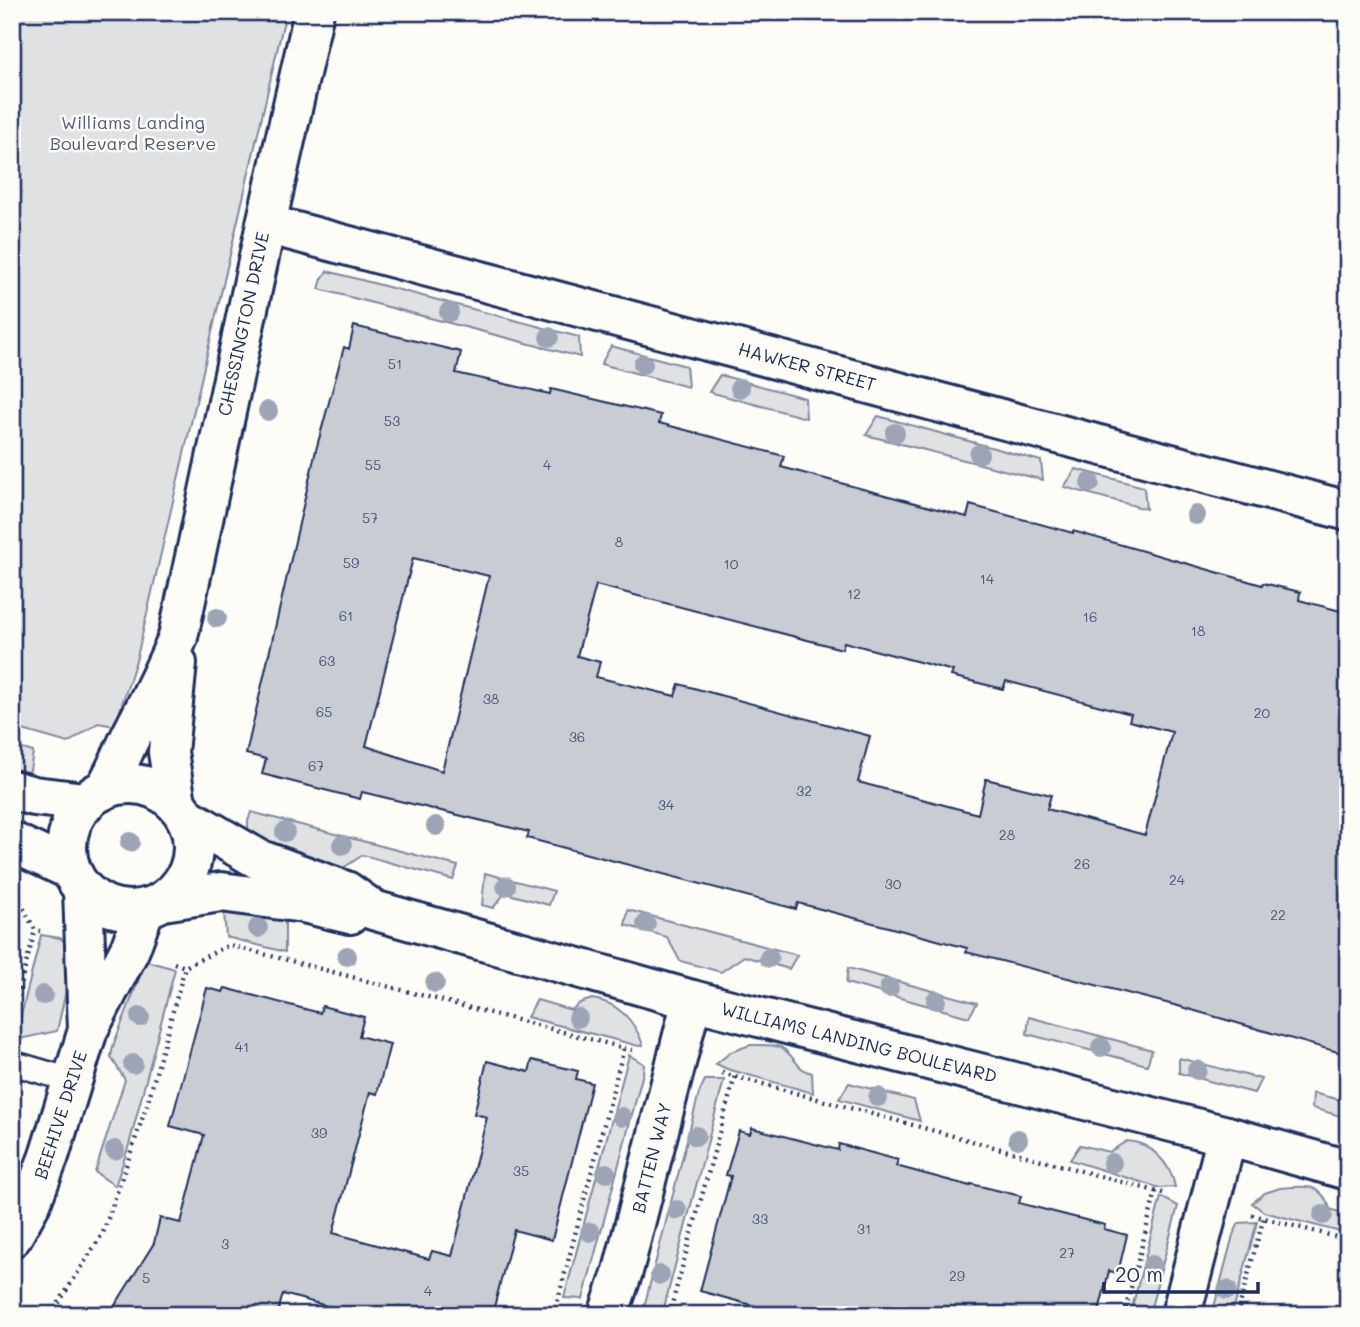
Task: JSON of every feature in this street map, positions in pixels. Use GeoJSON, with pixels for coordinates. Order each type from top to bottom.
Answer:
{"type":"FeatureCollection","features":[{"type":"Feature","properties":{"kind":"street","name":"CHESSINGTON DRIVE"},"geometry":{"type":"LineString","coordinates":[[95,796],[122,760],[164,673],[178,637],[314,12]]}},
{"type":"Feature","properties":{"kind":"street","name":"HAWKER STREET"},"geometry":{"type":"LineString","coordinates":[[266,223],[1348,511]]}},
{"type":"Feature","properties":{"kind":"street","name":"CHESSINGTON DRIVE"},"geometry":{"type":"LineString","coordinates":[[178,637],[177,678],[168,752],[181,810]]}},
{"type":"Feature","properties":{"kind":"street"},"geometry":{"type":"LineString","coordinates":[[12,842],[77,880],[112,908],[134,910],[154,905],[182,882],[193,857],[191,830],[181,810],[160,792],[142,785],[124,784],[95,796],[76,814],[67,841],[77,880]]}},
{"type":"Feature","properties":{"kind":"street"},"geometry":{"type":"LineString","coordinates":[[12,790],[34,796],[95,796]]}},
{"type":"Feature","properties":{"kind":"street","name":"WILLIAMS LANDING BOULEVARD"},"geometry":{"type":"LineString","coordinates":[[181,810],[258,859],[346,891],[373,910],[692,1000],[1227,1136],[1348,1170]]}},
{"type":"Feature","properties":{"kind":"street","name":"BEEHIVE DRIVE"},"geometry":{"type":"LineString","coordinates":[[77,880],[88,1030]]}},
{"type":"Feature","properties":{"kind":"street","name":"WILLIAMS LANDING BOULEVARD"},"geometry":{"type":"LineString","coordinates":[[154,905],[221,892],[304,903],[346,914],[373,910]]}},
{"type":"Feature","properties":{"kind":"street","name":"BEEHIVE DRIVE"},"geometry":{"type":"LineString","coordinates":[[12,1237],[31,1203],[74,1081],[88,1030],[154,905]]}},
{"type":"Feature","properties":{"kind":"street","name":"BATTEN WAY"},"geometry":{"type":"LineString","coordinates":[[608,1315],[623,1271],[692,1000]]}},
{"type":"Feature","properties":{"kind":"street"},"geometry":{"type":"LineString","coordinates":[[1181,1315],[1227,1136]]}},
{"type":"Feature","properties":{"kind":"lane"},"geometry":{"type":"LineString","coordinates":[[12,1063],[74,1081]]}},
{"type":"Feature","properties":{"kind":"path"},"geometry":{"type":"LineString","coordinates":[[12,1017],[35,930]]}},
{"type":"Feature","properties":{"kind":"path"},"geometry":{"type":"LineString","coordinates":[[51,1315],[103,1233],[147,1105],[185,967]]}},
{"type":"Feature","properties":{"kind":"path"},"geometry":{"type":"LineString","coordinates":[[554,1315],[624,1048]]}},
{"type":"Feature","properties":{"kind":"path"},"geometry":{"type":"LineString","coordinates":[[669,1315],[735,1076]]}},
{"type":"Feature","properties":{"kind":"path"},"geometry":{"type":"LineString","coordinates":[[1124,1315],[1156,1191]]}},
{"type":"Feature","properties":{"kind":"path"},"geometry":{"type":"LineString","coordinates":[[1237,1315],[1264,1217]]}},
{"type":"Feature","properties":{"kind":"green space","name":"Williams Landing Boulevard Reserve"},"geometry":{"type":"Polygon","coordinates":[[[12,12],[286,12],[137,657],[115,726],[98,723],[68,743],[12,727],[12,12]]]}},
{"type":"Feature","properties":{"kind":"green space"},"geometry":{"type":"Polygon","coordinates":[[[327,271],[579,337],[580,357],[319,289],[327,271]]]}},
{"type":"Feature","properties":{"kind":"green space"},"geometry":{"type":"Polygon","coordinates":[[[611,346],[686,366],[688,387],[601,364],[611,346]]]}},
{"type":"Feature","properties":{"kind":"green space"},"geometry":{"type":"Polygon","coordinates":[[[720,375],[805,398],[806,418],[709,392],[720,375]]]}},
{"type":"Feature","properties":{"kind":"green space"},"geometry":{"type":"Polygon","coordinates":[[[878,416],[1041,461],[1043,480],[866,435],[878,416]]]}},
{"type":"Feature","properties":{"kind":"green space"},"geometry":{"type":"Polygon","coordinates":[[[1076,469],[1144,487],[1146,509],[1064,487],[1076,469]]]}},
{"type":"Feature","properties":{"kind":"green space"},"geometry":{"type":"Polygon","coordinates":[[[12,746],[33,752],[30,770],[26,774],[12,771],[12,746]]]}},
{"type":"Feature","properties":{"kind":"green space"},"geometry":{"type":"Polygon","coordinates":[[[251,812],[458,866],[453,880],[363,855],[340,870],[276,846],[248,831],[251,812]]]}},
{"type":"Feature","properties":{"kind":"green space"},"geometry":{"type":"Polygon","coordinates":[[[485,873],[554,891],[549,905],[505,893],[493,908],[482,905],[485,873]]]}},
{"type":"Feature","properties":{"kind":"green space"},"geometry":{"type":"Polygon","coordinates":[[[228,908],[285,917],[285,952],[226,937],[224,912],[228,908]]]}},
{"type":"Feature","properties":{"kind":"green space"},"geometry":{"type":"Polygon","coordinates":[[[628,910],[797,955],[789,969],[744,956],[721,972],[680,961],[667,937],[625,925],[628,910]]]}},
{"type":"Feature","properties":{"kind":"green space"},"geometry":{"type":"Polygon","coordinates":[[[41,935],[60,938],[69,945],[66,991],[57,1031],[15,1040],[41,935]]]}},
{"type":"Feature","properties":{"kind":"green space"},"geometry":{"type":"Polygon","coordinates":[[[146,961],[175,969],[129,1145],[115,1186],[95,1172],[125,1080],[111,1057],[113,1046],[146,961]]]}},
{"type":"Feature","properties":{"kind":"green space"},"geometry":{"type":"Polygon","coordinates":[[[848,968],[977,1003],[969,1017],[846,983],[848,968]]]}},
{"type":"Feature","properties":{"kind":"green space"},"geometry":{"type":"Polygon","coordinates":[[[592,999],[610,1004],[624,1014],[643,1045],[527,1017],[537,1000],[571,1010],[592,999]]]}},
{"type":"Feature","properties":{"kind":"green space"},"geometry":{"type":"Polygon","coordinates":[[[1029,1017],[1152,1050],[1147,1065],[1027,1034],[1029,1017]]]}},
{"type":"Feature","properties":{"kind":"green space"},"geometry":{"type":"Polygon","coordinates":[[[750,1045],[773,1045],[785,1050],[802,1069],[812,1073],[813,1093],[716,1064],[731,1052],[750,1045]]]}},
{"type":"Feature","properties":{"kind":"green space"},"geometry":{"type":"Polygon","coordinates":[[[629,1055],[644,1064],[643,1073],[583,1299],[564,1298],[629,1055]]]}},
{"type":"Feature","properties":{"kind":"green space"},"geometry":{"type":"Polygon","coordinates":[[[1179,1058],[1261,1079],[1254,1093],[1179,1073],[1179,1058]]]}},
{"type":"Feature","properties":{"kind":"green space"},"geometry":{"type":"Polygon","coordinates":[[[705,1080],[724,1080],[662,1315],[642,1315],[699,1093],[705,1080]]]}},
{"type":"Feature","properties":{"kind":"green space"},"geometry":{"type":"Polygon","coordinates":[[[849,1083],[914,1100],[920,1121],[839,1099],[849,1083]]]}},
{"type":"Feature","properties":{"kind":"green space"},"geometry":{"type":"Polygon","coordinates":[[[1313,1093],[1348,1102],[1348,1118],[1312,1108],[1313,1093]]]}},
{"type":"Feature","properties":{"kind":"green space"},"geometry":{"type":"Polygon","coordinates":[[[1127,1141],[1136,1142],[1152,1150],[1169,1170],[1175,1187],[1160,1188],[1070,1160],[1080,1145],[1109,1152],[1127,1141]]]}},
{"type":"Feature","properties":{"kind":"green space"},"geometry":{"type":"Polygon","coordinates":[[[1304,1187],[1317,1190],[1330,1209],[1348,1215],[1348,1234],[1264,1212],[1252,1203],[1265,1193],[1280,1188],[1304,1187]]]}},
{"type":"Feature","properties":{"kind":"green space"},"geometry":{"type":"Polygon","coordinates":[[[1161,1197],[1178,1206],[1149,1315],[1130,1315],[1161,1197]]]}},
{"type":"Feature","properties":{"kind":"green space"},"geometry":{"type":"Polygon","coordinates":[[[1257,1222],[1232,1315],[1212,1315],[1233,1235],[1239,1223],[1257,1222]]]}},
{"type":"Feature","properties":{"kind":"building"},"geometry":{"type":"Polygon","coordinates":[[[354,326],[461,352],[456,373],[550,394],[551,389],[661,415],[659,423],[784,456],[781,467],[967,517],[970,505],[1073,531],[1262,585],[1263,583],[1300,592],[1299,600],[1348,613],[1348,1055],[1178,1006],[966,952],[967,948],[798,903],[796,909],[527,838],[529,832],[362,792],[360,799],[262,774],[266,759],[246,754],[316,450],[344,347],[349,349],[354,326]],[[413,558],[366,746],[442,771],[489,576],[413,558]],[[596,585],[577,656],[600,662],[596,677],[675,696],[679,684],[870,736],[858,782],[978,814],[986,779],[1051,795],[1047,809],[1145,835],[1172,732],[1129,721],[1131,714],[1006,681],[1003,689],[951,676],[953,671],[844,642],[842,649],[596,585]]]}},
{"type":"Feature","properties":{"kind":"building"},"geometry":{"type":"Polygon","coordinates":[[[207,988],[223,992],[225,988],[320,1013],[322,1006],[364,1017],[359,1036],[390,1044],[377,1094],[370,1092],[333,1233],[429,1259],[432,1251],[452,1256],[487,1117],[474,1114],[487,1061],[529,1072],[532,1060],[578,1071],[576,1079],[592,1083],[552,1240],[514,1230],[492,1315],[360,1315],[283,1294],[277,1315],[109,1315],[154,1243],[160,1218],[181,1223],[204,1135],[170,1126],[207,988]]]}},
{"type":"Feature","properties":{"kind":"building"},"geometry":{"type":"Polygon","coordinates":[[[752,1128],[838,1150],[839,1144],[898,1160],[896,1166],[970,1186],[971,1184],[1021,1196],[1019,1203],[1105,1225],[1104,1229],[1127,1235],[1118,1273],[1109,1271],[1098,1315],[788,1315],[700,1291],[731,1176],[726,1175],[739,1131],[750,1134],[752,1128]]]}}]}
